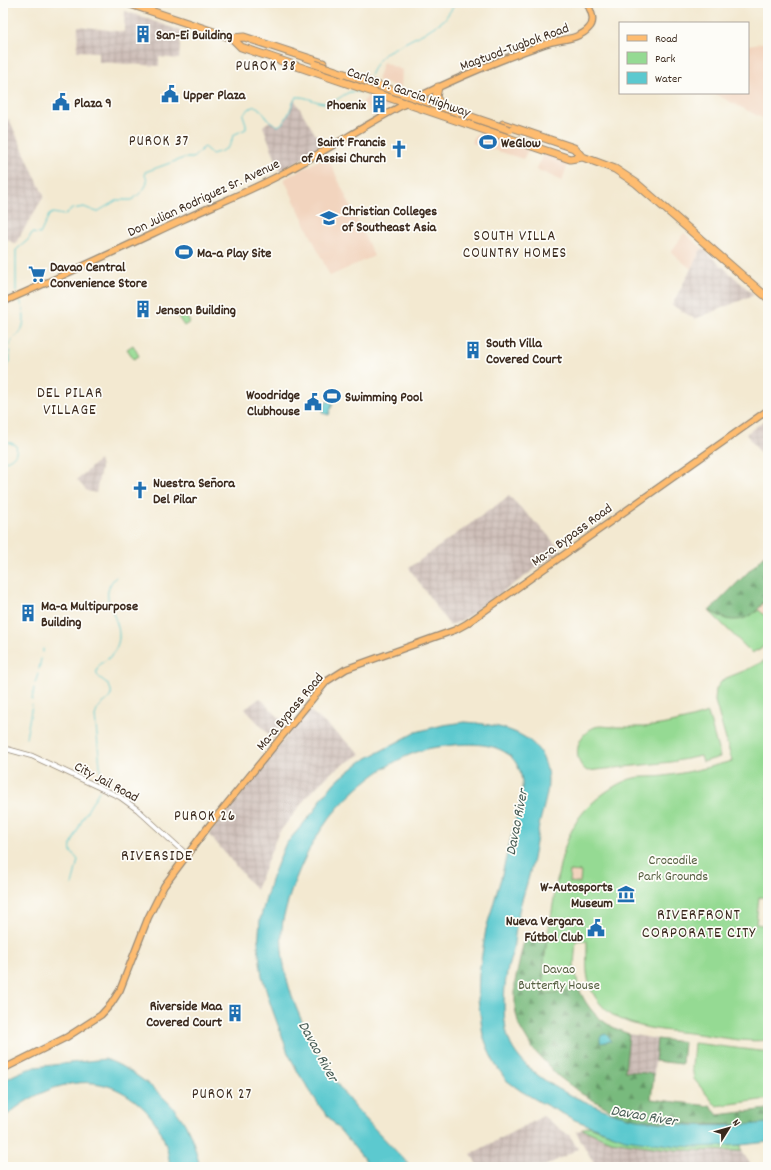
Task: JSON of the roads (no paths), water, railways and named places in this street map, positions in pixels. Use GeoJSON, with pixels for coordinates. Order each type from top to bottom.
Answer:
{"type":"FeatureCollection","features":[{"type":"Feature","properties":{"kind":"highway","name":"Carlos P. Garcia Highway"},"geometry":{"type":"LineString","coordinates":[[127,3],[234,39],[243,40],[510,132],[573,151],[580,156],[615,169],[636,183],[768,298]]}},
{"type":"Feature","properties":{"kind":"highway","name":"Carlos P. Garcia Highway"},"geometry":{"type":"LineString","coordinates":[[234,39],[244,37],[380,82],[574,148],[580,156]]}},
{"type":"Feature","properties":{"kind":"highway","name":"Carlos P. Garcia Highway"},"geometry":{"type":"LineString","coordinates":[[234,39],[241,47],[407,104],[570,158],[580,156]]}},
{"type":"Feature","properties":{"kind":"highway"},"geometry":{"type":"LineString","coordinates":[[320,74],[324,64]]}},
{"type":"Feature","properties":{"kind":"highway"},"geometry":{"type":"LineString","coordinates":[[340,81],[344,70]]}},
{"type":"Feature","properties":{"kind":"highway"},"geometry":{"type":"LineString","coordinates":[[359,87],[363,77]]}},
{"type":"Feature","properties":{"kind":"highway"},"geometry":{"type":"LineString","coordinates":[[376,93],[380,82]]}},
{"type":"Feature","properties":{"kind":"highway"},"geometry":{"type":"LineString","coordinates":[[438,87],[436,97],[439,102],[441,115]]}},
{"type":"Feature","properties":{"kind":"highway"},"geometry":{"type":"LineString","coordinates":[[393,99],[396,88]]}},
{"type":"Feature","properties":{"kind":"highway"},"geometry":{"type":"LineString","coordinates":[[429,111],[439,102]]}},
{"type":"Feature","properties":{"kind":"highway"},"geometry":{"type":"LineString","coordinates":[[456,120],[459,109]]}},
{"type":"Feature","properties":{"kind":"highway"},"geometry":{"type":"LineString","coordinates":[[473,126],[476,115]]}},
{"type":"Feature","properties":{"kind":"highway"},"geometry":{"type":"LineString","coordinates":[[499,134],[502,124]]}},
{"type":"Feature","properties":{"kind":"main road","name":"Magtuod-Tugbok Road"},"geometry":{"type":"LineString","coordinates":[[421,96],[438,87],[531,49],[551,42],[575,37],[583,33],[589,29],[593,21],[587,3]]}},
{"type":"Feature","properties":{"kind":"main road","name":"Don Julian Rodriguez Sr. Avenue"},"geometry":{"type":"LineString","coordinates":[[3,302],[271,180],[421,96]]}},
{"type":"Feature","properties":{"kind":"main road","name":"Ma-a Bypass Road"},"geometry":{"type":"LineString","coordinates":[[3,1069],[67,1037],[101,1015],[112,1004],[120,990],[154,903],[164,886],[187,855],[331,678],[346,669],[455,630],[466,624],[768,410]]}},
{"type":"Feature","properties":{"kind":"street","name":"City Jail Road"},"geometry":{"type":"LineString","coordinates":[[3,748],[32,756],[120,797],[138,810],[187,855]]}},
{"type":"Feature","properties":{"kind":"water"},"geometry":{"type":"Polygon","coordinates":[[[327,401],[333,403],[329,415],[322,413],[327,401]]]}},
{"type":"Feature","properties":{"kind":"water","name":"Davao River"},"geometry":{"type":"Polygon","coordinates":[[[465,722],[510,730],[530,741],[538,748],[543,758],[548,776],[547,792],[531,866],[519,911],[513,950],[506,981],[504,1010],[506,1029],[511,1045],[517,1054],[533,1072],[553,1086],[574,1097],[611,1112],[638,1119],[670,1124],[720,1126],[768,1123],[768,1142],[697,1147],[677,1146],[625,1139],[575,1120],[521,1091],[506,1080],[495,1064],[483,1035],[478,999],[479,973],[486,929],[501,878],[522,794],[521,776],[516,763],[507,754],[496,748],[483,745],[468,744],[437,747],[406,756],[376,773],[350,796],[328,820],[315,839],[300,869],[288,901],[283,920],[283,958],[292,997],[308,1034],[342,1092],[411,1167],[371,1167],[321,1108],[299,1074],[288,1053],[262,976],[258,947],[260,920],[271,880],[285,845],[315,810],[321,799],[335,782],[362,761],[416,732],[443,725],[465,722]]]}},
{"type":"Feature","properties":{"kind":"water"},"geometry":{"type":"Polygon","coordinates":[[[606,1034],[611,1041],[601,1043],[600,1038],[602,1035],[606,1034]]]}},
{"type":"Feature","properties":{"kind":"water"},"geometry":{"type":"Polygon","coordinates":[[[105,1059],[127,1069],[138,1077],[161,1095],[179,1114],[190,1134],[200,1167],[170,1167],[166,1144],[153,1119],[129,1096],[100,1084],[74,1083],[48,1090],[24,1103],[3,1119],[3,1081],[35,1067],[105,1059]]]}},
{"type":"Feature","properties":{"kind":"waterway"},"geometry":{"type":"LineString","coordinates":[[370,75],[377,62],[387,52],[424,33],[444,20],[456,3]]}},
{"type":"Feature","properties":{"kind":"waterway"},"geometry":{"type":"LineString","coordinates":[[16,292],[16,250],[28,240],[32,233],[40,234],[49,215],[53,213],[64,215],[72,209],[84,207],[97,212],[117,200],[132,200],[146,185],[147,180],[145,172],[184,158],[193,158],[204,147],[212,154],[227,148],[231,143],[233,135],[246,129],[243,115],[252,107],[261,110],[270,121],[278,126],[285,121],[296,97],[303,97],[328,103],[335,101],[350,92],[363,91]]}},
{"type":"Feature","properties":{"kind":"waterway"},"geometry":{"type":"LineString","coordinates":[[3,386],[6,370],[10,362],[11,342],[21,331],[24,323],[23,307],[20,300]]}},
{"type":"Feature","properties":{"kind":"waterway"},"geometry":{"type":"LineString","coordinates":[[3,438],[5,441],[16,445],[16,453],[13,457],[6,461],[3,460]]}},
{"type":"Feature","properties":{"kind":"waterway"},"geometry":{"type":"LineString","coordinates":[[102,785],[95,716],[99,707],[109,698],[111,690],[109,686],[97,675],[97,669],[100,664],[112,655],[118,642],[118,629],[108,599],[110,584],[116,577]]}},
{"type":"Feature","properties":{"kind":"waterway"},"geometry":{"type":"LineString","coordinates":[[39,669],[41,659]]}},
{"type":"Feature","properties":{"kind":"waterway"},"geometry":{"type":"LineString","coordinates":[[35,683],[38,674]]}},
{"type":"Feature","properties":{"kind":"waterway"},"geometry":{"type":"LineString","coordinates":[[32,700],[34,688]]}},
{"type":"Feature","properties":{"kind":"waterway"},"geometry":{"type":"LineString","coordinates":[[26,738],[32,705]]}},
{"type":"Feature","properties":{"kind":"waterway"},"geometry":{"type":"LineString","coordinates":[[72,885],[78,860],[71,852],[71,845],[83,818],[99,791]]}},
{"type":"Feature","properties":{"kind":"place","name":"San-Ei Building"},"geometry":{"type":"Point","coordinates":[143,34]}},
{"type":"Feature","properties":{"kind":"place","name":"Upper Plaza"},"geometry":{"type":"Point","coordinates":[170,94]}},
{"type":"Feature","properties":{"kind":"place","name":"Plaza 9"},"geometry":{"type":"Point","coordinates":[61,102]}},
{"type":"Feature","properties":{"kind":"place","name":"Phoenix"},"geometry":{"type":"Point","coordinates":[379,104]}},
{"type":"Feature","properties":{"kind":"place","name":"WeGlow"},"geometry":{"type":"Point","coordinates":[488,142]}},
{"type":"Feature","properties":{"kind":"place","name":"Saint Francis of Assisi Church"},"geometry":{"type":"Point","coordinates":[399,149]}},
{"type":"Feature","properties":{"kind":"place","name":"Christian Colleges of Southeast Asia"},"geometry":{"type":"Point","coordinates":[329,218]}},
{"type":"Feature","properties":{"kind":"place","name":"Ma-a Play Site"},"geometry":{"type":"Point","coordinates":[184,252]}},
{"type":"Feature","properties":{"kind":"place","name":"Davao Central Convenience Store"},"geometry":{"type":"Point","coordinates":[37,274]}},
{"type":"Feature","properties":{"kind":"place","name":"Jenson Building"},"geometry":{"type":"Point","coordinates":[143,309]}},
{"type":"Feature","properties":{"kind":"place","name":"South Villa Covered Court"},"geometry":{"type":"Point","coordinates":[473,350]}},
{"type":"Feature","properties":{"kind":"place","name":"Swimming Pool"},"geometry":{"type":"Point","coordinates":[332,396]}},
{"type":"Feature","properties":{"kind":"place","name":"Woodridge Clubhouse"},"geometry":{"type":"Point","coordinates":[313,402]}},
{"type":"Feature","properties":{"kind":"place","name":"Nuestra Señora Del Pilar"},"geometry":{"type":"Point","coordinates":[140,490]}},
{"type":"Feature","properties":{"kind":"place","name":"Ma-a Multipurpose Building"},"geometry":{"type":"Point","coordinates":[28,613]}},
{"type":"Feature","properties":{"kind":"place","name":"W-Autosports Museum"},"geometry":{"type":"Point","coordinates":[626,894]}},
{"type":"Feature","properties":{"kind":"place","name":"Nueva Vergara Fútbol Club"},"geometry":{"type":"Point","coordinates":[596,928]}},
{"type":"Feature","properties":{"kind":"place","name":"Riverside Maa Covered Court"},"geometry":{"type":"Point","coordinates":[235,1013]}},
{"type":"Feature","properties":{"kind":"district","name":"PUROK 38"},"geometry":{"type":"Point","coordinates":[266,65]}},
{"type":"Feature","properties":{"kind":"district","name":"PUROK 37"},"geometry":{"type":"Point","coordinates":[159,140]}},
{"type":"Feature","properties":{"kind":"district","name":"SOUTH VILLA COUNTRY HOMES"},"geometry":{"type":"Point","coordinates":[515,244]}},
{"type":"Feature","properties":{"kind":"district","name":"DEL PILAR VILLAGE"},"geometry":{"type":"Point","coordinates":[70,400]}},
{"type":"Feature","properties":{"kind":"district","name":"PUROK 26"},"geometry":{"type":"Point","coordinates":[205,815]}},
{"type":"Feature","properties":{"kind":"district","name":"RIVERSIDE"},"geometry":{"type":"Point","coordinates":[157,854]}},
{"type":"Feature","properties":{"kind":"district","name":"RIVERFRONT CORPORATE CITY"},"geometry":{"type":"Point","coordinates":[699,922]}},
{"type":"Feature","properties":{"kind":"district","name":"PUROK 27"},"geometry":{"type":"Point","coordinates":[222,1093]}},
{"type":"Feature","properties":{"kind":"park label","name":"Crocodile Park Grounds"},"geometry":{"type":"Point","coordinates":[673,868]}},
{"type":"Feature","properties":{"kind":"park label","name":"Davao Butterfly House"},"geometry":{"type":"Point","coordinates":[559,976]}}]}
